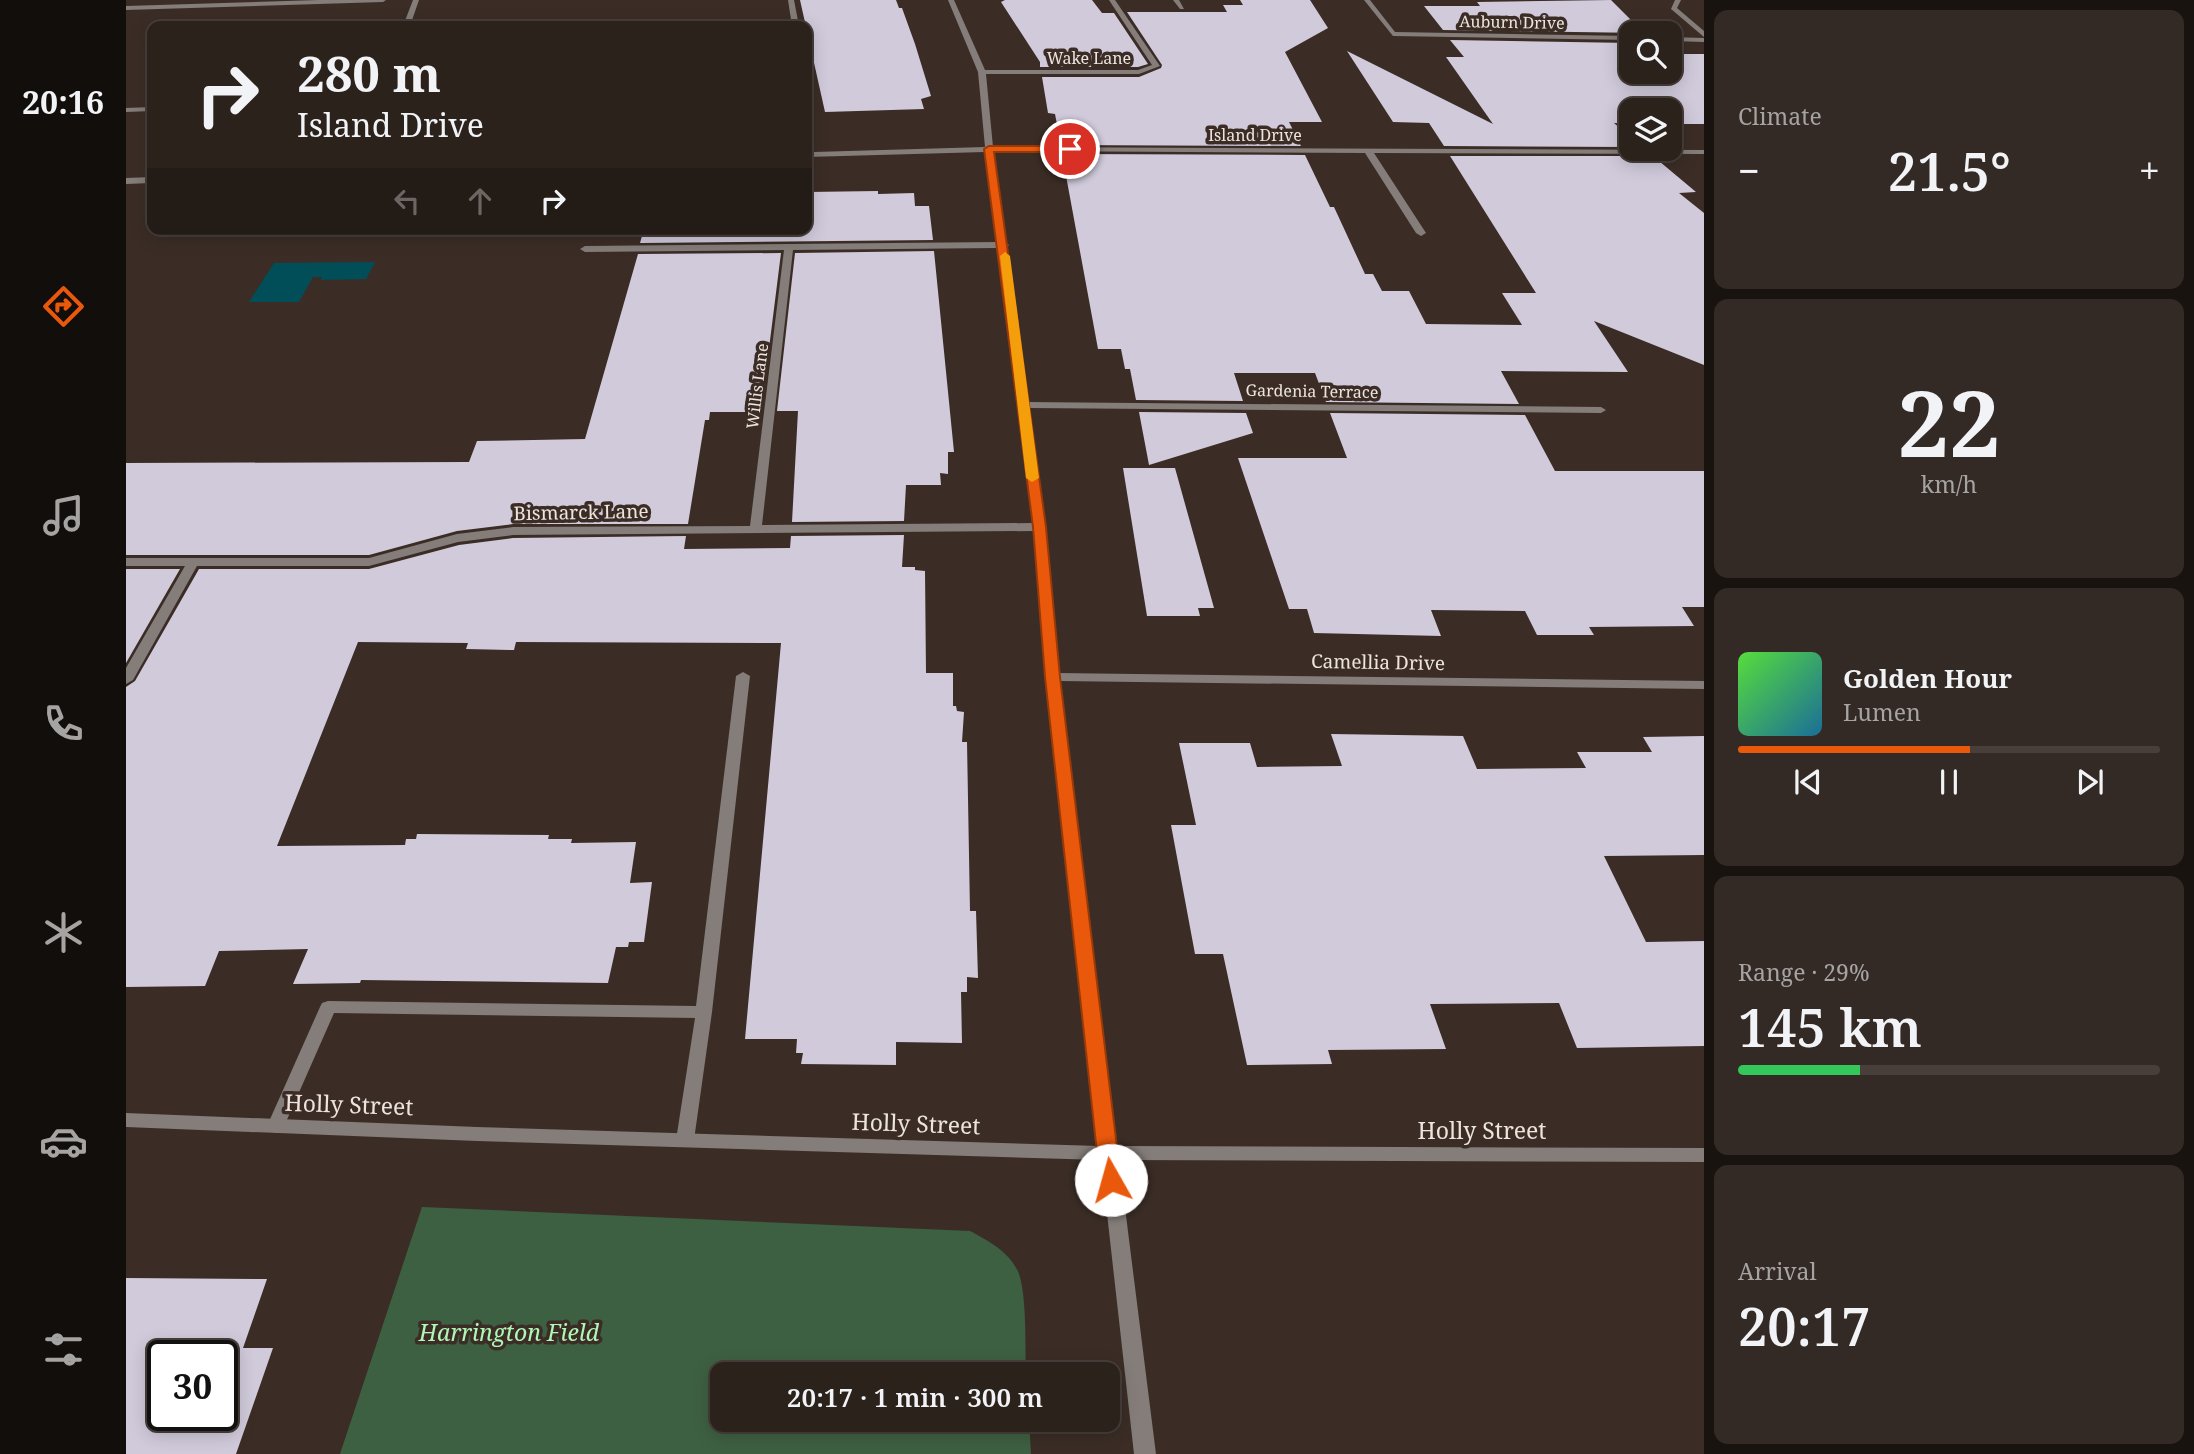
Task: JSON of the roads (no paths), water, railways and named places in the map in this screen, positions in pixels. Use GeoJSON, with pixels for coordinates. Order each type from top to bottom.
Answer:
{"type":"FeatureCollection","features":[{"type":"Feature","properties":{"kind":"street"},"geometry":{"type":"LineString","coordinates":[[126,8],[383,0]]}},
{"type":"Feature","properties":{"kind":"street"},"geometry":{"type":"LineString","coordinates":[[408,21],[416,0]]}},
{"type":"Feature","properties":{"kind":"street"},"geometry":{"type":"LineString","coordinates":[[791,0],[795,21]]}},
{"type":"Feature","properties":{"kind":"street"},"geometry":{"type":"LineString","coordinates":[[951,0],[982,72],[989,149],[1040,527],[1052,677],[1145,1454]]}},
{"type":"Feature","properties":{"kind":"street","name":"Wake Lane"},"geometry":{"type":"LineString","coordinates":[[982,72],[1151,70],[1156,66],[1112,0]]}},
{"type":"Feature","properties":{"kind":"street"},"geometry":{"type":"LineString","coordinates":[[1176,0],[1182,8]]}},
{"type":"Feature","properties":{"kind":"street","name":"Auburn Drive"},"geometry":{"type":"LineString","coordinates":[[1367,0],[1393,34],[1619,38]]}},
{"type":"Feature","properties":{"kind":"street"},"geometry":{"type":"LineString","coordinates":[[1678,0],[1673,8],[1704,37]]}},
{"type":"Feature","properties":{"kind":"street"},"geometry":{"type":"LineString","coordinates":[[1682,38],[1704,37]]}},
{"type":"Feature","properties":{"kind":"street"},"geometry":{"type":"LineString","coordinates":[[126,110],[147,109]]}},
{"type":"Feature","properties":{"kind":"street","name":"Island Drive"},"geometry":{"type":"LineString","coordinates":[[812,155],[989,149],[1704,152]]}},
{"type":"Feature","properties":{"kind":"street"},"geometry":{"type":"LineString","coordinates":[[1367,149],[1421,233]]}},
{"type":"Feature","properties":{"kind":"street"},"geometry":{"type":"LineString","coordinates":[[126,181],[147,180]]}},
{"type":"Feature","properties":{"kind":"street"},"geometry":{"type":"LineString","coordinates":[[585,249],[1004,245]]}},
{"type":"Feature","properties":{"kind":"street","name":"Willis Lane"},"geometry":{"type":"LineString","coordinates":[[756,529],[789,247]]}},
{"type":"Feature","properties":{"kind":"street","name":"Gardenia Terrace"},"geometry":{"type":"LineString","coordinates":[[1022,405],[1601,410]]}},
{"type":"Feature","properties":{"kind":"street","name":"Bismarck Lane"},"geometry":{"type":"LineString","coordinates":[[126,562],[369,562],[457,538],[513,531],[1040,527]]}},
{"type":"Feature","properties":{"kind":"street"},"geometry":{"type":"LineString","coordinates":[[126,680],[193,562]]}},
{"type":"Feature","properties":{"kind":"street"},"geometry":{"type":"LineString","coordinates":[[685,1140],[704,1012],[743,676]]}},
{"type":"Feature","properties":{"kind":"street","name":"Camellia Drive"},"geometry":{"type":"LineString","coordinates":[[1052,677],[1704,685]]}},
{"type":"Feature","properties":{"kind":"street"},"geometry":{"type":"LineString","coordinates":[[276,1126],[328,1007],[704,1012]]}},
{"type":"Feature","properties":{"kind":"street","name":"Holly Street"},"geometry":{"type":"LineString","coordinates":[[126,1119],[1107,1153],[1704,1155]]}},
{"type":"Feature","properties":{"kind":"water"},"geometry":{"type":"Polygon","coordinates":[[[375,262],[366,279],[321,280],[322,277],[313,277],[299,302],[249,302],[274,263],[375,262]]]}},
{"type":"Feature","properties":{"kind":"park label","name":"Harrington Field"},"geometry":{"type":"Point","coordinates":[509,1332]}}]}
